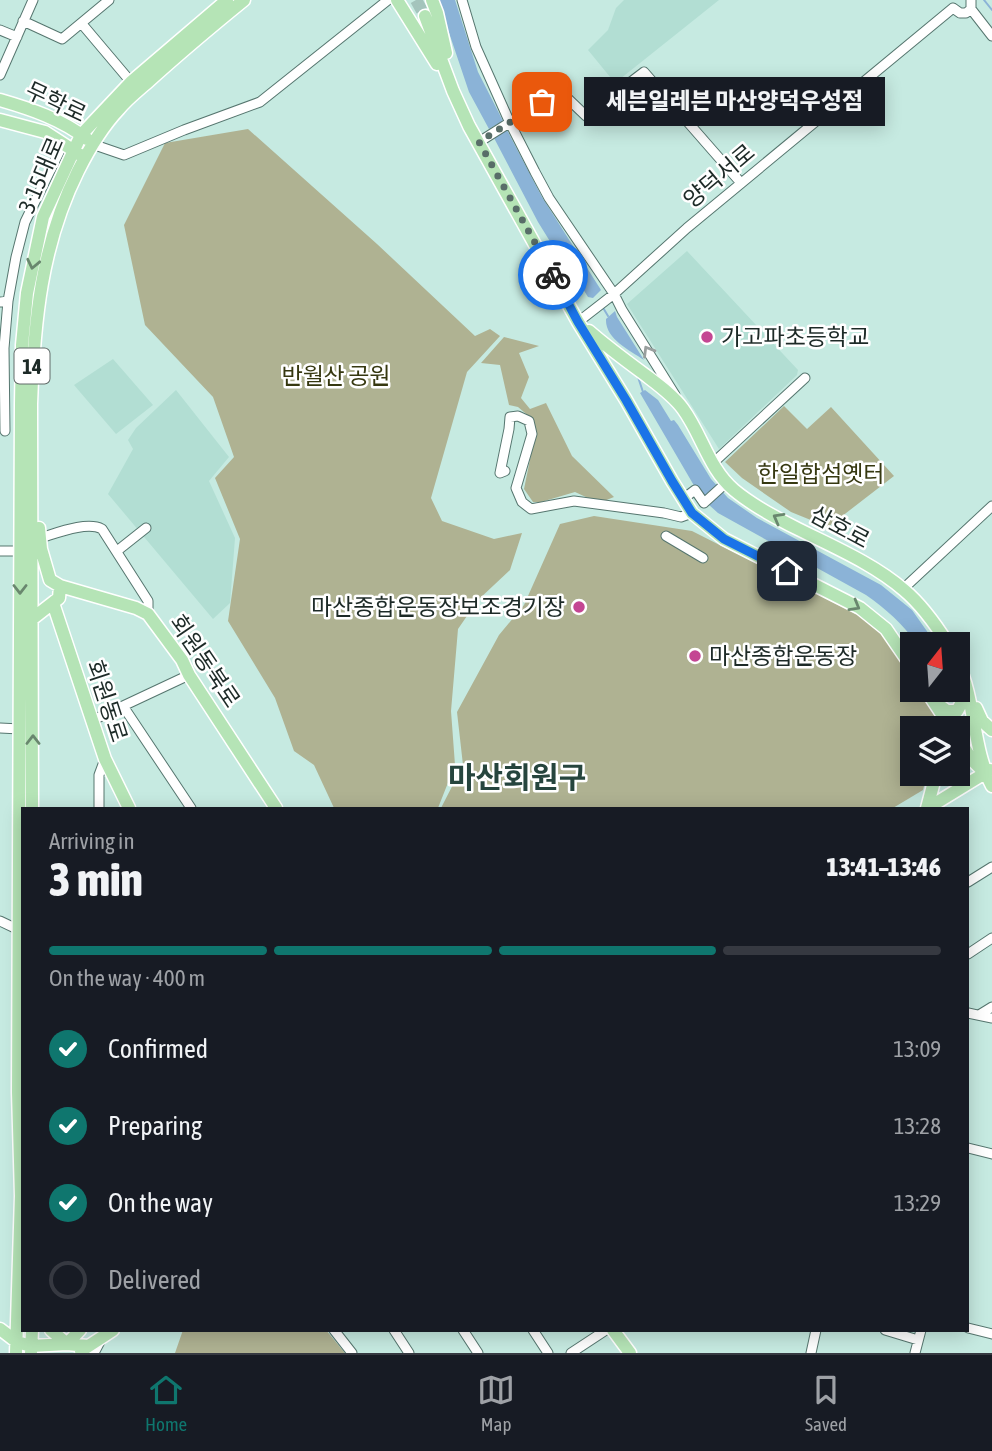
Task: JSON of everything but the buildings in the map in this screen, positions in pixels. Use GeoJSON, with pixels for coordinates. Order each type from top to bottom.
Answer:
{"type":"FeatureCollection","features":[{"type":"Feature","properties":{"kind":"main road","name":"3·15대로"},"geometry":{"type":"LineString","coordinates":[[21,1170],[18,1092],[20,551],[22,345],[27,293],[43,217],[68,147],[131,82],[227,0]]}},
{"type":"Feature","properties":{"kind":"main road","name":"3·15대로"},"geometry":{"type":"LineString","coordinates":[[32,807],[33,346],[39,295],[57,220],[92,144],[119,109],[244,0]]}},
{"type":"Feature","properties":{"kind":"main road"},"geometry":{"type":"LineString","coordinates":[[397,0],[453,92]]}},
{"type":"Feature","properties":{"kind":"main road"},"geometry":{"type":"LineString","coordinates":[[432,0],[453,92]]}},
{"type":"Feature","properties":{"kind":"main road"},"geometry":{"type":"LineString","coordinates":[[425,16],[453,92],[469,126],[578,322],[692,513],[724,539],[860,608],[886,629],[900,649]]}},
{"type":"Feature","properties":{"kind":"main road","name":"무학로"},"geometry":{"type":"LineString","coordinates":[[0,100],[30,108],[52,118],[92,144]]}},
{"type":"Feature","properties":{"kind":"main road","name":"무학로"},"geometry":{"type":"LineString","coordinates":[[0,120],[45,132],[85,158]]}},
{"type":"Feature","properties":{"kind":"main road","name":"삼호로"},"geometry":{"type":"LineString","coordinates":[[578,322],[660,386],[683,408],[724,485],[783,521],[875,569],[903,589],[922,608],[939,632]]}},
{"type":"Feature","properties":{"kind":"main road"},"geometry":{"type":"LineString","coordinates":[[626,400],[622,383],[627,375],[639,376],[660,386]]}},
{"type":"Feature","properties":{"kind":"main road"},"geometry":{"type":"LineString","coordinates":[[32,516],[38,523],[41,549],[50,580],[60,586],[59,598],[32,619]]}},
{"type":"Feature","properties":{"kind":"main road","name":"회원동북로"},"geometry":{"type":"LineString","coordinates":[[60,586],[148,614],[182,660],[273,807]]}},
{"type":"Feature","properties":{"kind":"main road","name":"회원동로"},"geometry":{"type":"LineString","coordinates":[[53,603],[105,759],[129,807]]}},
{"type":"Feature","properties":{"kind":"main road"},"geometry":{"type":"LineString","coordinates":[[970,695],[982,721],[992,730]]}},
{"type":"Feature","properties":{"kind":"main road"},"geometry":{"type":"LineString","coordinates":[[970,700],[992,786]]}},
{"type":"Feature","properties":{"kind":"main road"},"geometry":{"type":"LineString","coordinates":[[934,702],[943,716]]}},
{"type":"Feature","properties":{"kind":"main road"},"geometry":{"type":"LineString","coordinates":[[938,708],[952,712],[959,708],[961,702]]}},
{"type":"Feature","properties":{"kind":"main road"},"geometry":{"type":"LineString","coordinates":[[938,708],[940,716]]}},
{"type":"Feature","properties":{"kind":"main road"},"geometry":{"type":"LineString","coordinates":[[970,757],[988,770]]}},
{"type":"Feature","properties":{"kind":"main road"},"geometry":{"type":"LineString","coordinates":[[929,807],[988,770]]}},
{"type":"Feature","properties":{"kind":"main road"},"geometry":{"type":"LineString","coordinates":[[927,807],[933,786]]}},
{"type":"Feature","properties":{"kind":"main road","name":"3·15대로"},"geometry":{"type":"LineString","coordinates":[[17,1348],[21,1226]]}},
{"type":"Feature","properties":{"kind":"main road"},"geometry":{"type":"LineString","coordinates":[[0,1329],[17,1348],[31,1350],[82,1349],[104,1332]]}},
{"type":"Feature","properties":{"kind":"main road"},"geometry":{"type":"LineString","coordinates":[[31,1350],[32,1332]]}},
{"type":"Feature","properties":{"kind":"main road"},"geometry":{"type":"LineString","coordinates":[[54,1332],[82,1349]]}},
{"type":"Feature","properties":{"kind":"main road"},"geometry":{"type":"LineString","coordinates":[[615,1332],[629,1353]]}},
{"type":"Feature","properties":{"kind":"street"},"geometry":{"type":"LineString","coordinates":[[0,75],[33,0]]}},
{"type":"Feature","properties":{"kind":"street"},"geometry":{"type":"LineString","coordinates":[[23,21],[62,39],[109,0]]}},
{"type":"Feature","properties":{"kind":"street"},"geometry":{"type":"LineString","coordinates":[[92,144],[124,155],[260,102],[388,0]]}},
{"type":"Feature","properties":{"kind":"street"},"geometry":{"type":"LineString","coordinates":[[462,0],[476,47],[508,124],[549,198],[683,408]]}},
{"type":"Feature","properties":{"kind":"street"},"geometry":{"type":"LineString","coordinates":[[953,4],[957,12],[963,14],[971,5],[992,36]]}},
{"type":"Feature","properties":{"kind":"street","name":"양덕서로"},"geometry":{"type":"LineString","coordinates":[[578,322],[953,4]]}},
{"type":"Feature","properties":{"kind":"street"},"geometry":{"type":"LineString","coordinates":[[82,24],[131,82]]}},
{"type":"Feature","properties":{"kind":"street"},"geometry":{"type":"LineString","coordinates":[[0,30],[17,37]]}},
{"type":"Feature","properties":{"kind":"street"},"geometry":{"type":"LineString","coordinates":[[479,142],[558,92],[586,116],[644,72],[741,183]]}},
{"type":"Feature","properties":{"kind":"street"},"geometry":{"type":"LineString","coordinates":[[21,431],[2,431],[4,302],[25,222],[68,147]]}},
{"type":"Feature","properties":{"kind":"street"},"geometry":{"type":"LineString","coordinates":[[713,463],[804,378]]}},
{"type":"Feature","properties":{"kind":"street"},"geometry":{"type":"LineString","coordinates":[[505,471],[500,472],[510,417],[518,416],[528,421],[532,434],[516,488],[522,502],[531,509],[574,501],[681,517],[692,513]]}},
{"type":"Feature","properties":{"kind":"street"},"geometry":{"type":"LineString","coordinates":[[683,499],[695,490],[704,503],[724,485]]}},
{"type":"Feature","properties":{"kind":"street"},"geometry":{"type":"LineString","coordinates":[[903,589],[992,506]]}},
{"type":"Feature","properties":{"kind":"street"},"geometry":{"type":"LineString","coordinates":[[40,538],[84,526],[97,526],[102,529],[148,601],[148,614]]}},
{"type":"Feature","properties":{"kind":"street"},"geometry":{"type":"LineString","coordinates":[[117,551],[146,528]]}},
{"type":"Feature","properties":{"kind":"street"},"geometry":{"type":"LineString","coordinates":[[666,536],[702,558]]}},
{"type":"Feature","properties":{"kind":"street"},"geometry":{"type":"LineString","coordinates":[[0,551],[20,551]]}},
{"type":"Feature","properties":{"kind":"street"},"geometry":{"type":"LineString","coordinates":[[92,721],[189,674]]}},
{"type":"Feature","properties":{"kind":"street"},"geometry":{"type":"LineString","coordinates":[[123,706],[190,807]]}},
{"type":"Feature","properties":{"kind":"street"},"geometry":{"type":"LineString","coordinates":[[0,728],[20,729]]}},
{"type":"Feature","properties":{"kind":"street"},"geometry":{"type":"LineString","coordinates":[[99,807],[99,775],[105,759]]}},
{"type":"Feature","properties":{"kind":"street"},"geometry":{"type":"LineString","coordinates":[[969,881],[992,867]]}},
{"type":"Feature","properties":{"kind":"street"},"geometry":{"type":"LineString","coordinates":[[0,922],[19,930]]}},
{"type":"Feature","properties":{"kind":"street"},"geometry":{"type":"LineString","coordinates":[[969,953],[992,938]]}},
{"type":"Feature","properties":{"kind":"street"},"geometry":{"type":"LineString","coordinates":[[979,1015],[992,1007]]}},
{"type":"Feature","properties":{"kind":"street"},"geometry":{"type":"LineString","coordinates":[[969,1013],[992,1018]]}},
{"type":"Feature","properties":{"kind":"street"},"geometry":{"type":"LineString","coordinates":[[969,1148],[992,1154]]}},
{"type":"Feature","properties":{"kind":"street"},"geometry":{"type":"LineString","coordinates":[[969,1328],[992,1334]]}},
{"type":"Feature","properties":{"kind":"street"},"geometry":{"type":"LineString","coordinates":[[395,1332],[409,1353]]}},
{"type":"Feature","properties":{"kind":"street"},"geometry":{"type":"LineString","coordinates":[[464,1332],[478,1353]]}},
{"type":"Feature","properties":{"kind":"street"},"geometry":{"type":"LineString","coordinates":[[534,1332],[548,1353]]}},
{"type":"Feature","properties":{"kind":"street"},"geometry":{"type":"LineString","coordinates":[[571,1353],[603,1332]]}},
{"type":"Feature","properties":{"kind":"street"},"geometry":{"type":"LineString","coordinates":[[811,1353],[816,1332]]}},
{"type":"Feature","properties":{"kind":"street"},"geometry":{"type":"LineString","coordinates":[[892,1332],[918,1340]]}},
{"type":"Feature","properties":{"kind":"street"},"geometry":{"type":"LineString","coordinates":[[915,1353],[921,1332]]}},
{"type":"Feature","properties":{"kind":"street"},"geometry":{"type":"LineString","coordinates":[[337,1333],[352,1353]]}},
{"type":"Feature","properties":{"kind":"shaded area"},"geometry":{"type":"Polygon","coordinates":[[[624,0],[719,0],[615,83],[588,50],[608,30],[616,8],[624,0]]]}},
{"type":"Feature","properties":{"kind":"shaded area","name":"가고파초등학교"},"geometry":{"type":"Polygon","coordinates":[[[687,251],[798,370],[797,375],[719,449],[627,304],[687,251]]]}},
{"type":"Feature","properties":{"kind":"shaded area"},"geometry":{"type":"Polygon","coordinates":[[[113,359],[153,405],[116,434],[74,385],[113,359]]]}},
{"type":"Feature","properties":{"kind":"shaded area"},"geometry":{"type":"Polygon","coordinates":[[[176,390],[229,457],[209,481],[235,538],[230,603],[213,619],[108,494],[133,449],[128,440],[136,428],[176,390]]]}},
{"type":"Feature","properties":{"kind":"green space","name":"반월산 공원"},"geometry":{"type":"Polygon","coordinates":[[[248,129],[475,336],[490,329],[500,336],[467,372],[431,498],[442,521],[494,539],[522,533],[510,570],[478,600],[458,629],[451,711],[455,765],[438,807],[334,807],[314,765],[294,751],[275,698],[228,621],[240,539],[215,478],[234,457],[213,397],[145,325],[124,225],[165,143],[248,129]]]}},
{"type":"Feature","properties":{"kind":"green space"},"geometry":{"type":"Polygon","coordinates":[[[504,337],[539,346],[519,353],[529,377],[521,398],[530,409],[546,403],[572,456],[614,497],[599,503],[575,492],[533,502],[524,489],[536,430],[531,418],[518,407],[509,405],[500,365],[481,363],[504,337]]]}},
{"type":"Feature","properties":{"kind":"green space","name":"한일합섬옛터"},"geometry":{"type":"Polygon","coordinates":[[[784,406],[807,429],[831,407],[894,476],[828,527],[791,512],[742,478],[725,462],[784,406]]]}},
{"type":"Feature","properties":{"kind":"green space","name":"마산종합운동장"},"geometry":{"type":"Polygon","coordinates":[[[594,516],[692,531],[866,619],[892,643],[900,653],[900,702],[931,702],[939,716],[900,716],[900,786],[924,786],[923,790],[895,807],[442,807],[463,765],[457,712],[499,635],[524,605],[560,524],[594,516]]]}},
{"type":"Feature","properties":{"kind":"green space"},"geometry":{"type":"Polygon","coordinates":[[[182,1332],[328,1332],[345,1353],[175,1353],[182,1332]]]}},
{"type":"Feature","properties":{"kind":"water"},"geometry":{"type":"Polygon","coordinates":[[[438,0],[455,0],[478,72],[503,121],[489,129],[469,92],[438,0]]]}},
{"type":"Feature","properties":{"kind":"water"},"geometry":{"type":"Polygon","coordinates":[[[507,130],[542,197],[601,290],[593,298],[588,297],[576,278],[572,277],[538,222],[494,138],[507,130]]]}},
{"type":"Feature","properties":{"kind":"water"},"geometry":{"type":"Polygon","coordinates":[[[615,311],[644,360],[619,343],[610,332],[606,319],[615,311]]]}},
{"type":"Feature","properties":{"kind":"water"},"geometry":{"type":"Polygon","coordinates":[[[645,390],[658,400],[671,421],[674,420],[678,425],[711,479],[728,498],[757,518],[881,585],[912,610],[928,632],[908,632],[894,617],[866,595],[718,513],[696,489],[640,393],[645,390]]]}},
{"type":"Feature","properties":{"kind":"waterway"},"geometry":{"type":"LineString","coordinates":[[984,0],[992,10]]}},
{"type":"Feature","properties":{"kind":"waterway"},"geometry":{"type":"LineString","coordinates":[[602,306],[608,316]]}},
{"type":"Feature","properties":{"kind":"waterway"},"geometry":{"type":"LineString","coordinates":[[637,374],[643,392]]}},
{"type":"Feature","properties":{"kind":"tunnel"},"geometry":{"type":"LineString","coordinates":[[416,0],[425,16]]}},
{"type":"Feature","properties":{"kind":"way so far"},"geometry":{"type":"LineString","coordinates":[[542,102],[479,142],[553,275]]}},
{"type":"Feature","properties":{"kind":"place","name":"세븐일레븐 마산양덕우성점"},"geometry":{"type":"Point","coordinates":[542,102]}},
{"type":"Feature","properties":{"kind":"place","name":"가고파초등학교"},"geometry":{"type":"Point","coordinates":[707,337]}},
{"type":"Feature","properties":{"kind":"place","name":"마산종합운동장보조경기장"},"geometry":{"type":"Point","coordinates":[579,607]}},
{"type":"Feature","properties":{"kind":"place","name":"마산종합운동장"},"geometry":{"type":"Point","coordinates":[695,656]}},
{"type":"Feature","properties":{"kind":"district","name":"마산회원구"},"geometry":{"type":"Point","coordinates":[517,777]}},
{"type":"Feature","properties":{"kind":"route"},"geometry":{"type":"LineString","coordinates":[[553,275],[578,322],[692,513],[724,539],[787,571]]}}]}
